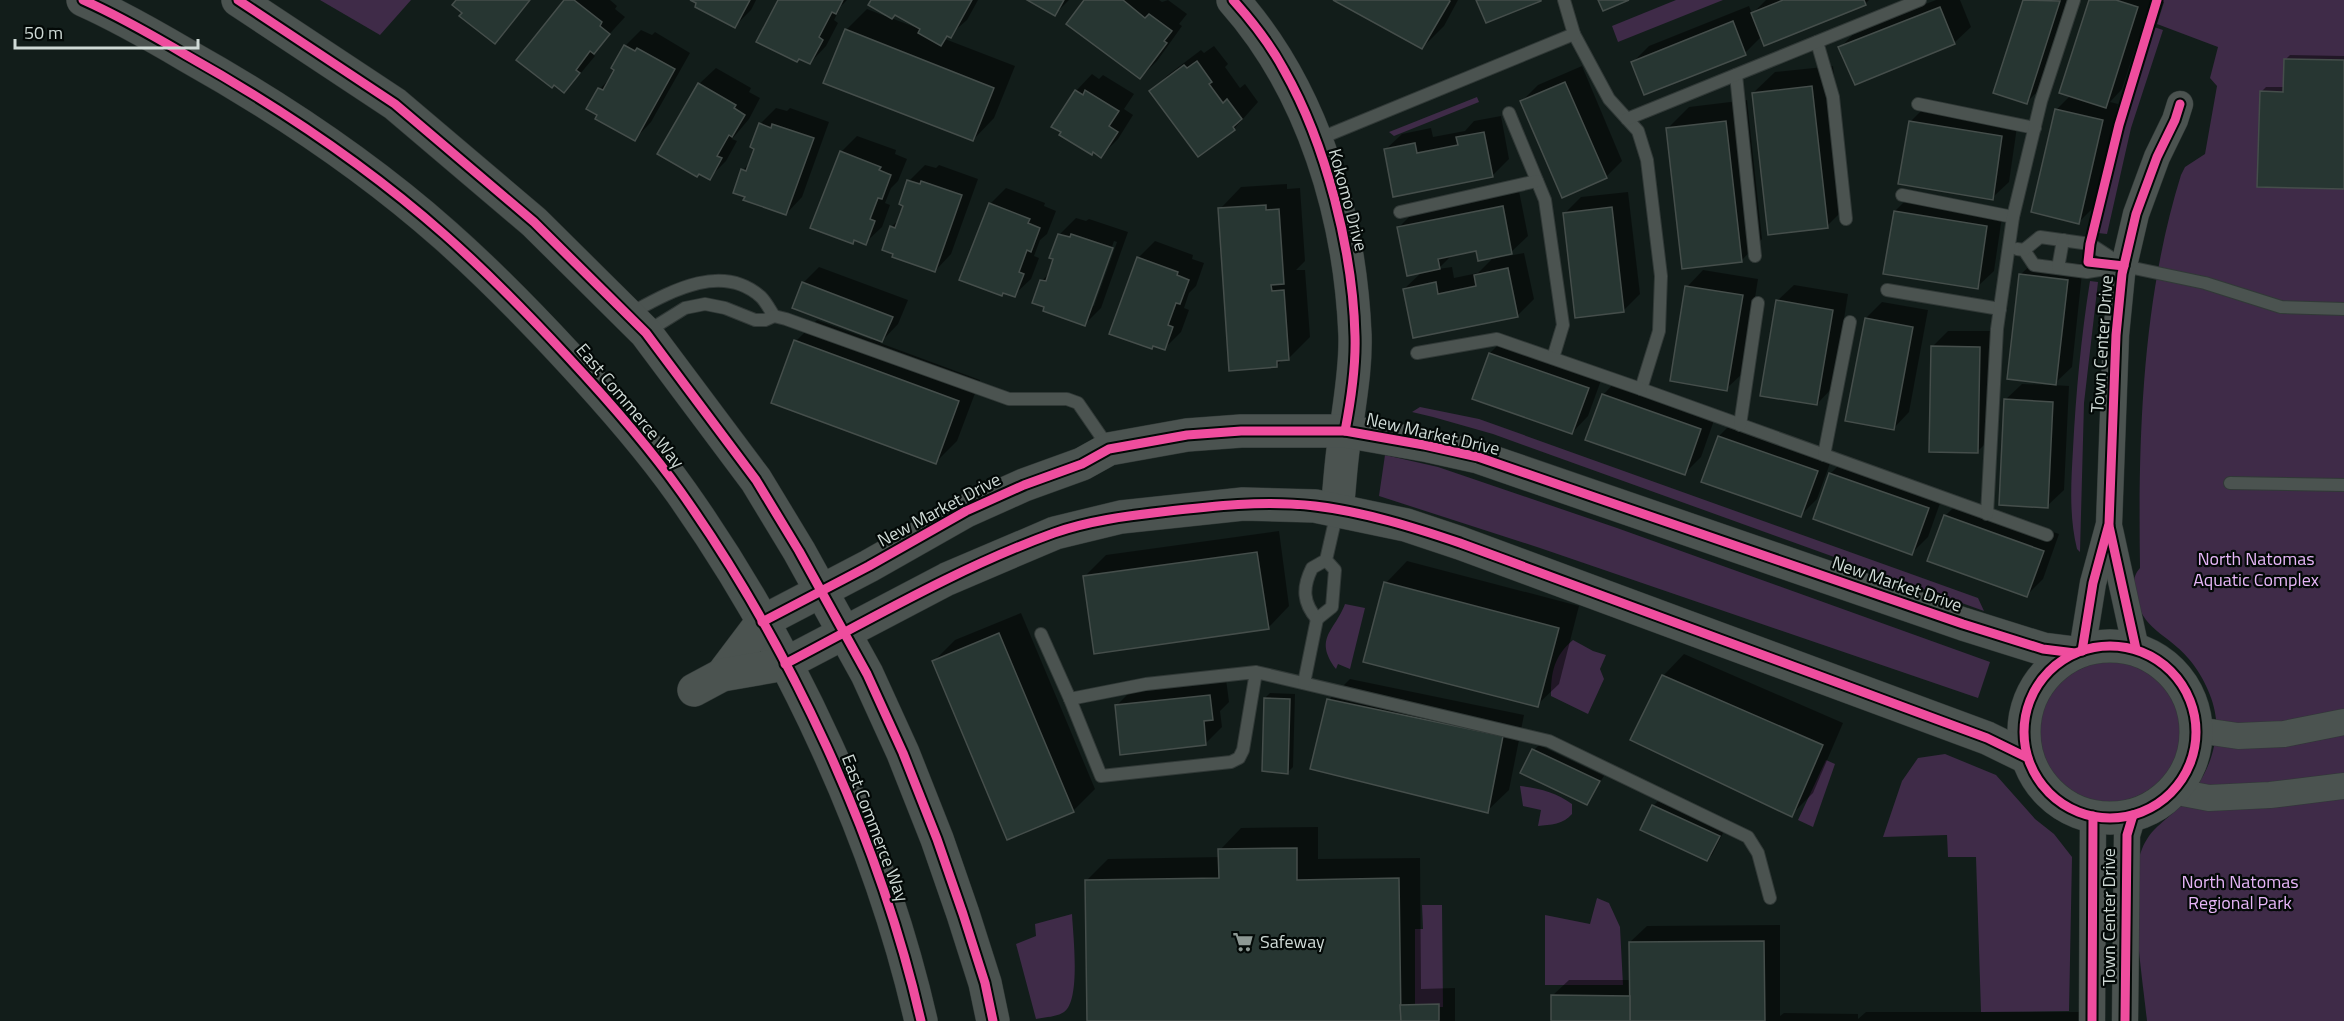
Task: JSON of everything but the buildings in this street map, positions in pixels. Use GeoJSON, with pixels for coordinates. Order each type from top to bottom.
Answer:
{"type":"FeatureCollection","features":[{"type":"Feature","properties":{"kind":"street","name":"East Commerce Way"},"geometry":{"type":"LineString","coordinates":[[83,0],[117,15],[252,92],[354,162],[444,234],[528,314],[619,412],[681,493],[740,583],[809,708],[854,810],[892,919],[921,1021]]}},
{"type":"Feature","properties":{"kind":"street"},"geometry":{"type":"LineString","coordinates":[[238,0],[395,104],[534,222],[637,324],[756,480],[845,633],[867,674],[898,743],[937,839],[985,983],[993,1021]]}},
{"type":"Feature","properties":{"kind":"street","name":"Kokomo Drive"},"geometry":{"type":"LineString","coordinates":[[1233,0],[1254,24],[1284,69],[1315,140],[1340,222],[1348,267],[1355,336],[1352,395],[1345,431],[1337,511]]}},
{"type":"Feature","properties":{"kind":"street","name":"Town Center Drive"},"geometry":{"type":"LineString","coordinates":[[2078,652],[2109,524],[2116,335],[2124,266],[2136,214],[2180,104]]}},
{"type":"Feature","properties":{"kind":"street","name":"New Market Drive"},"geometry":{"type":"LineString","coordinates":[[722,675],[762,622],[966,511],[1024,485],[1082,464],[1109,449],[1187,435],[1241,431],[1345,431],[1478,457],[1962,624],[2043,649],[2078,652]]}},
{"type":"Feature","properties":{"kind":"street","name":"New Market Drive"},"geometry":{"type":"LineString","coordinates":[[694,690],[722,675],[785,664],[947,579],[1055,532],[1121,517],[1220,506],[1244,504],[1315,506],[1406,525],[1461,543],[1987,738],[2026,757]]}},
{"type":"Feature","properties":{"kind":"street","name":"Town Center Drive"},"geometry":{"type":"LineString","coordinates":[[2109,524],[2136,649]]}},
{"type":"Feature","properties":{"kind":"street"},"geometry":{"type":"LineString","coordinates":[[2109,645],[2136,649],[2160,662],[2180,680],[2192,704],[2197,730],[2193,757],[2181,781],[2163,801],[2139,814],[2111,819],[2084,815],[2059,802],[2039,782],[2026,757],[2023,732],[2026,707],[2037,685],[2054,666],[2078,652],[2109,645]]}},
{"type":"Feature","properties":{"kind":"street"},"geometry":{"type":"LineString","coordinates":[[2197,730],[2238,736],[2284,734],[2344,722]]}},
{"type":"Feature","properties":{"kind":"street"},"geometry":{"type":"LineString","coordinates":[[2172,791],[2219,798],[2270,795],[2344,786]]}},
{"type":"Feature","properties":{"kind":"street","name":"Town Center Drive"},"geometry":{"type":"LineString","coordinates":[[2125,1021],[2127,835],[2133,815]]}},
{"type":"Feature","properties":{"kind":"street","name":"Town Center Drive"},"geometry":{"type":"LineString","coordinates":[[2092,1021],[2093,816]]}},
{"type":"Feature","properties":{"kind":"lane"},"geometry":{"type":"LineString","coordinates":[[1564,0],[1574,34],[1604,91],[1638,131],[1647,160],[1661,276],[1659,332],[1641,389]]}},
{"type":"Feature","properties":{"kind":"lane"},"geometry":{"type":"LineString","coordinates":[[1627,119],[1920,0]]}},
{"type":"Feature","properties":{"kind":"lane"},"geometry":{"type":"LineString","coordinates":[[1987,514],[1990,433],[2000,309],[2013,217],[2035,128],[2074,0]]}},
{"type":"Feature","properties":{"kind":"lane"},"geometry":{"type":"LineString","coordinates":[[1315,140],[1574,34]]}},
{"type":"Feature","properties":{"kind":"lane"},"geometry":{"type":"LineString","coordinates":[[1817,42],[1833,97],[1846,219]]}},
{"type":"Feature","properties":{"kind":"lane"},"geometry":{"type":"LineString","coordinates":[[1736,75],[1755,256]]}},
{"type":"Feature","properties":{"kind":"lane"},"geometry":{"type":"LineString","coordinates":[[1918,104],[2035,128]]}},
{"type":"Feature","properties":{"kind":"lane"},"geometry":{"type":"LineString","coordinates":[[1509,113],[1545,200],[1563,325],[1553,358]]}},
{"type":"Feature","properties":{"kind":"lane"},"geometry":{"type":"LineString","coordinates":[[1400,212],[1537,181]]}},
{"type":"Feature","properties":{"kind":"lane"},"geometry":{"type":"LineString","coordinates":[[1902,195],[2013,217]]}},
{"type":"Feature","properties":{"kind":"lane"},"geometry":{"type":"LineString","coordinates":[[2009,248],[2024,250],[2040,237],[2090,244],[2124,266],[2205,283],[2281,307],[2344,309]]}},
{"type":"Feature","properties":{"kind":"lane"},"geometry":{"type":"LineString","coordinates":[[2058,268],[2063,240]]}},
{"type":"Feature","properties":{"kind":"lane"},"geometry":{"type":"LineString","coordinates":[[2024,250],[2034,265],[2087,272],[2124,266]]}},
{"type":"Feature","properties":{"kind":"lane"},"geometry":{"type":"LineString","coordinates":[[637,324],[655,300],[694,283],[712,280],[736,283],[762,298],[774,316],[1009,399],[1067,399],[1078,404],[1109,449]]}},
{"type":"Feature","properties":{"kind":"lane"},"geometry":{"type":"LineString","coordinates":[[1887,290],[2000,309]]}},
{"type":"Feature","properties":{"kind":"lane"},"geometry":{"type":"LineString","coordinates":[[1740,425],[1758,303]]}},
{"type":"Feature","properties":{"kind":"lane"},"geometry":{"type":"LineString","coordinates":[[637,324],[685,308],[705,304],[724,308],[755,320],[765,320],[774,316]]}},
{"type":"Feature","properties":{"kind":"lane"},"geometry":{"type":"LineString","coordinates":[[1824,455],[1851,322]]}},
{"type":"Feature","properties":{"kind":"lane"},"geometry":{"type":"LineString","coordinates":[[1417,353],[1497,339],[2047,535]]}},
{"type":"Feature","properties":{"kind":"lane"},"geometry":{"type":"LineString","coordinates":[[2230,483],[2344,485]]}},
{"type":"Feature","properties":{"kind":"lane"},"geometry":{"type":"LineString","coordinates":[[1317,619],[1306,603],[1306,592],[1312,568],[1326,560],[1337,511]]}},
{"type":"Feature","properties":{"kind":"lane"},"geometry":{"type":"LineString","coordinates":[[1304,683],[1317,619],[1332,607],[1336,580],[1335,570],[1326,560]]}},
{"type":"Feature","properties":{"kind":"lane"},"geometry":{"type":"LineString","coordinates":[[1041,634],[1101,776],[1231,762],[1239,758],[1243,750],[1256,672]]}},
{"type":"Feature","properties":{"kind":"lane"},"geometry":{"type":"LineString","coordinates":[[1070,699],[1146,684],[1256,672],[1549,741],[1748,837],[1758,853],[1770,898]]}},
{"type":"Feature","properties":{"kind":"green space"},"geometry":{"type":"Polygon","coordinates":[[[320,0],[411,0],[380,35],[320,0]]]}},
{"type":"Feature","properties":{"kind":"green space"},"geometry":{"type":"Polygon","coordinates":[[[1676,0],[1723,0],[1618,42],[1612,26],[1676,0]]]}},
{"type":"Feature","properties":{"kind":"green space","name":"North Natomas Regional Park"},"geometry":{"type":"Polygon","coordinates":[[[2160,0],[2344,0],[2344,1021],[2147,1021],[2137,933],[2138,865],[2148,837],[2184,802],[2200,782],[2211,759],[2216,733],[2215,711],[2198,671],[2180,650],[2149,623],[2138,605],[2134,586],[2135,577],[2140,568],[2140,469],[2145,370],[2158,271],[2181,175],[2185,167],[2205,154],[2217,86],[2210,78],[2218,47],[2157,24],[2164,2],[2160,0]]]}},
{"type":"Feature","properties":{"kind":"green space"},"geometry":{"type":"Polygon","coordinates":[[[2154,27],[2163,30],[2131,128],[2107,234],[2098,233],[2126,109],[2154,27]]]}},
{"type":"Feature","properties":{"kind":"green space"},"geometry":{"type":"Polygon","coordinates":[[[1477,97],[1479,102],[1394,136],[1389,132],[1477,97]]]}},
{"type":"Feature","properties":{"kind":"green space"},"geometry":{"type":"Polygon","coordinates":[[[2090,281],[2098,282],[2084,403],[2080,552],[2077,549],[2071,500],[2079,365],[2090,281]]]}},
{"type":"Feature","properties":{"kind":"green space"},"geometry":{"type":"Polygon","coordinates":[[[1420,407],[1479,419],[1978,598],[1984,611],[1493,434],[1412,412],[1420,407]]]}},
{"type":"Feature","properties":{"kind":"green space"},"geometry":{"type":"Polygon","coordinates":[[[1385,455],[1438,467],[1617,528],[1990,662],[1978,698],[1540,548],[1379,496],[1385,455]]]}},
{"type":"Feature","properties":{"kind":"green space"},"geometry":{"type":"Polygon","coordinates":[[[1345,604],[1365,608],[1350,669],[1338,664],[1336,669],[1326,650],[1326,642],[1345,604]]]}},
{"type":"Feature","properties":{"kind":"green space"},"geometry":{"type":"Polygon","coordinates":[[[1573,640],[1606,655],[1600,669],[1604,679],[1588,714],[1551,696],[1555,665],[1562,652],[1573,640]]]}},
{"type":"Feature","properties":{"kind":"green space"},"geometry":{"type":"Polygon","coordinates":[[[2109,658],[2123,659],[2137,664],[2160,679],[2175,702],[2180,716],[2180,744],[2175,758],[2160,781],[2137,796],[2123,801],[2109,802],[2095,801],[2081,796],[2058,781],[2043,758],[2038,744],[2037,730],[2038,716],[2043,702],[2058,679],[2081,664],[2095,659],[2109,658]]]}},
{"type":"Feature","properties":{"kind":"green space"},"geometry":{"type":"Polygon","coordinates":[[[1945,754],[1996,775],[2035,819],[2054,834],[2072,857],[2069,1011],[1981,1012],[1976,857],[1948,857],[1947,835],[1883,837],[1902,781],[1918,758],[1945,754]]]}},
{"type":"Feature","properties":{"kind":"green space"},"geometry":{"type":"Polygon","coordinates":[[[1826,760],[1835,764],[1813,827],[1798,820],[1826,760]]]}},
{"type":"Feature","properties":{"kind":"green space"},"geometry":{"type":"Polygon","coordinates":[[[1520,786],[1560,797],[1572,804],[1572,814],[1561,822],[1538,826],[1541,810],[1523,806],[1520,786]]]}},
{"type":"Feature","properties":{"kind":"green space"},"geometry":{"type":"Polygon","coordinates":[[[1597,898],[1609,903],[1620,927],[1623,985],[1545,985],[1545,915],[1590,924],[1597,898]]]}},
{"type":"Feature","properties":{"kind":"green space"},"geometry":{"type":"Polygon","coordinates":[[[1422,905],[1442,905],[1443,1007],[1415,1007],[1415,929],[1423,929],[1422,905]]]}},
{"type":"Feature","properties":{"kind":"green space"},"geometry":{"type":"Polygon","coordinates":[[[1072,914],[1075,966],[1073,995],[1069,1005],[1061,1014],[1036,1019],[1016,944],[1036,936],[1035,924],[1072,914]]]}},
{"type":"Feature","properties":{"kind":"cycle path"},"geometry":{"type":"LineString","coordinates":[[83,0],[148,33],[254,95],[320,138],[415,209],[508,294],[582,372],[641,439],[721,551],[794,679],[826,746],[881,883],[903,952],[921,1021]]}},
{"type":"Feature","properties":{"kind":"cycle path"},"geometry":{"type":"LineString","coordinates":[[238,0],[395,104],[534,222],[646,333],[756,480],[799,551],[867,674],[903,753],[937,839],[963,914],[985,983],[993,1021]]}},
{"type":"Feature","properties":{"kind":"cycle path"},"geometry":{"type":"LineString","coordinates":[[1233,0],[1273,51],[1299,99],[1313,131],[1334,199],[1349,269],[1355,336],[1353,384],[1345,431]]}},
{"type":"Feature","properties":{"kind":"cycle path"},"geometry":{"type":"LineString","coordinates":[[2124,266],[2088,262],[2090,244],[2119,125],[2157,0]]}},
{"type":"Feature","properties":{"kind":"cycle path"},"geometry":{"type":"LineString","coordinates":[[2082,651],[2093,583],[2109,524],[2116,335],[2122,274],[2136,214],[2180,104]]}},
{"type":"Feature","properties":{"kind":"cycle path"},"geometry":{"type":"LineString","coordinates":[[762,622],[869,566],[966,511],[1024,485],[1082,464],[1109,449],[1187,435],[1241,431],[1345,431],[1478,457],[1963,624],[2043,649],[2075,653]]}},
{"type":"Feature","properties":{"kind":"cycle path"},"geometry":{"type":"LineString","coordinates":[[785,664],[951,577],[1054,533],[1121,517],[1238,504],[1296,504],[1370,516],[1460,543],[1987,738],[2026,757]]}},
{"type":"Feature","properties":{"kind":"cycle path"},"geometry":{"type":"LineString","coordinates":[[2109,526],[2136,649]]}},
{"type":"Feature","properties":{"kind":"cycle path"},"geometry":{"type":"LineString","coordinates":[[2110,646],[2143,652],[2158,660],[2171,671],[2182,684],[2190,699],[2196,732],[2190,765],[2182,780],[2171,793],[2158,804],[2143,812],[2110,818],[2077,812],[2062,804],[2049,793],[2038,780],[2030,765],[2024,732],[2030,699],[2038,684],[2049,671],[2062,660],[2077,652],[2110,646]]}},
{"type":"Feature","properties":{"kind":"cycle path"},"geometry":{"type":"LineString","coordinates":[[2125,1021],[2127,835],[2133,815]]}},
{"type":"Feature","properties":{"kind":"cycle path"},"geometry":{"type":"LineString","coordinates":[[2092,1021],[2093,816]]}},
{"type":"Feature","properties":{"kind":"place","name":"Safeway"},"geometry":{"type":"Point","coordinates":[1243,942]}},
{"type":"Feature","properties":{"kind":"park label","name":"North Natomas Aquatic Complex"},"geometry":{"type":"Point","coordinates":[2256,569]}}]}
